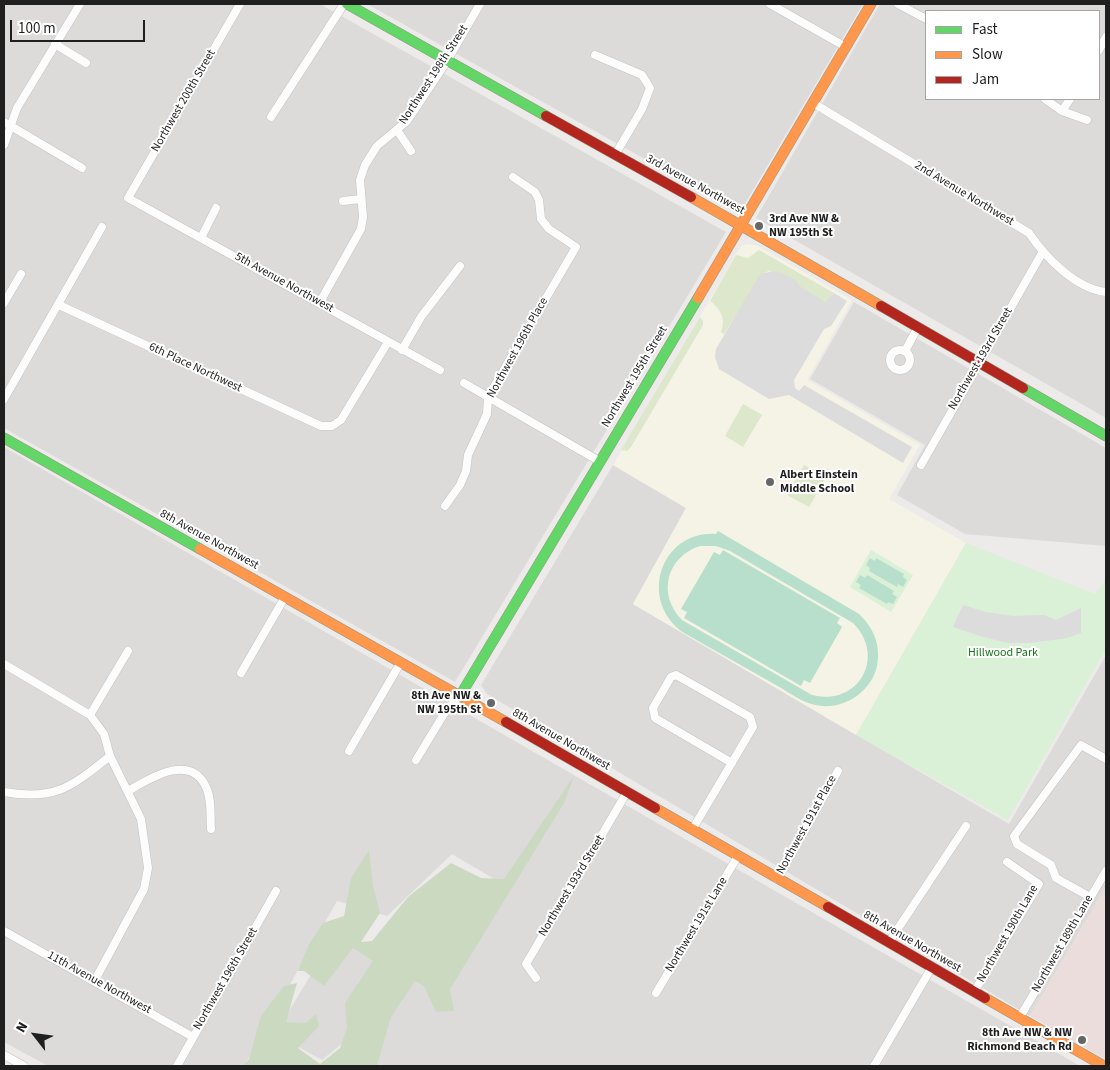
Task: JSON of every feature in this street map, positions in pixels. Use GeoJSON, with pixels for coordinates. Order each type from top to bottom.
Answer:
{"type":"FeatureCollection","features":[{"type":"Feature","properties":{"kind":"street"},"geometry":{"type":"LineString","coordinates":[[4,145],[7,124],[80,4]]}},
{"type":"Feature","properties":{"kind":"street","name":"Northwest 200th Street"},"geometry":{"type":"LineString","coordinates":[[128,198],[240,4]]}},
{"type":"Feature","properties":{"kind":"street"},"geometry":{"type":"LineString","coordinates":[[271,117],[345,4]]}},
{"type":"Feature","properties":{"kind":"street","name":"3rd Avenue Northwest"},"geometry":{"type":"LineString","coordinates":[[345,4],[742,226],[1106,436]]}},
{"type":"Feature","properties":{"kind":"street","name":"Northwest 198th Street"},"geometry":{"type":"LineString","coordinates":[[320,302],[361,229],[363,217],[360,180],[365,165],[377,146],[407,121],[447,61],[480,4]]}},
{"type":"Feature","properties":{"kind":"street"},"geometry":{"type":"LineString","coordinates":[[770,4],[846,46]]}},
{"type":"Feature","properties":{"kind":"street","name":"Northwest 195th Street"},"geometry":{"type":"LineString","coordinates":[[416,760],[447,709],[460,696],[599,461],[742,226],[871,4]]}},
{"type":"Feature","properties":{"kind":"street"},"geometry":{"type":"LineString","coordinates":[[898,4],[925,18]]}},
{"type":"Feature","properties":{"kind":"street"},"geometry":{"type":"LineString","coordinates":[[1100,48],[1106,37]]}},
{"type":"Feature","properties":{"kind":"street"},"geometry":{"type":"LineString","coordinates":[[55,44],[86,63]]}},
{"type":"Feature","properties":{"kind":"street"},"geometry":{"type":"LineString","coordinates":[[595,54],[642,75],[647,80],[650,88],[642,109],[615,155]]}},
{"type":"Feature","properties":{"kind":"street"},"geometry":{"type":"LineString","coordinates":[[1046,100],[1062,111],[1087,120]]}},
{"type":"Feature","properties":{"kind":"street"},"geometry":{"type":"LineString","coordinates":[[1062,111],[1069,100]]}},
{"type":"Feature","properties":{"kind":"street","name":"2nd Avenue Northwest"},"geometry":{"type":"LineString","coordinates":[[813,103],[1029,233],[1042,253],[1055,266],[1100,292],[1106,292]]}},
{"type":"Feature","properties":{"kind":"street"},"geometry":{"type":"LineString","coordinates":[[7,124],[82,168]]}},
{"type":"Feature","properties":{"kind":"street"},"geometry":{"type":"LineString","coordinates":[[398,130],[411,151]]}},
{"type":"Feature","properties":{"kind":"street","name":"Northwest 196th Place"},"geometry":{"type":"LineString","coordinates":[[445,506],[460,485],[466,471],[468,454],[487,414],[488,396],[576,247],[549,229],[541,219],[539,200],[534,192],[513,177]]}},
{"type":"Feature","properties":{"kind":"street","name":"5th Avenue Northwest"},"geometry":{"type":"LineString","coordinates":[[128,198],[320,302],[440,370]]}},
{"type":"Feature","properties":{"kind":"street"},"geometry":{"type":"LineString","coordinates":[[343,201],[362,199]]}},
{"type":"Feature","properties":{"kind":"street"},"geometry":{"type":"LineString","coordinates":[[201,238],[216,208]]}},
{"type":"Feature","properties":{"kind":"street"},"geometry":{"type":"LineString","coordinates":[[4,399],[102,228]]}},
{"type":"Feature","properties":{"kind":"street","name":"Northwest 193rd Street"},"geometry":{"type":"LineString","coordinates":[[922,465],[979,361],[1042,253]]}},
{"type":"Feature","properties":{"kind":"street"},"geometry":{"type":"LineString","coordinates":[[402,350],[421,317],[460,266]]}},
{"type":"Feature","properties":{"kind":"street"},"geometry":{"type":"LineString","coordinates":[[4,304],[21,274]]}},
{"type":"Feature","properties":{"kind":"street","name":"6th Place Northwest"},"geometry":{"type":"LineString","coordinates":[[59,305],[322,426],[332,426],[341,420],[388,342]]}},
{"type":"Feature","properties":{"kind":"street"},"geometry":{"type":"LineString","coordinates":[[905,351],[918,328]]}},
{"type":"Feature","properties":{"kind":"street"},"geometry":{"type":"LineString","coordinates":[[464,383],[599,461]]}},
{"type":"Feature","properties":{"kind":"street","name":"8th Avenue Northwest"},"geometry":{"type":"LineString","coordinates":[[4,438],[401,662],[1104,1066]]}},
{"type":"Feature","properties":{"kind":"street"},"geometry":{"type":"LineString","coordinates":[[241,673],[285,597]]}},
{"type":"Feature","properties":{"kind":"street"},"geometry":{"type":"LineString","coordinates":[[90,715],[128,651]]}},
{"type":"Feature","properties":{"kind":"street"},"geometry":{"type":"LineString","coordinates":[[349,751],[401,662]]}},
{"type":"Feature","properties":{"kind":"street"},"geometry":{"type":"LineString","coordinates":[[4,664],[90,715],[104,734],[110,756],[141,820],[148,868],[144,889],[95,980]]}},
{"type":"Feature","properties":{"kind":"street"},"geometry":{"type":"LineString","coordinates":[[692,830],[732,763],[753,727],[750,717],[676,675],[672,677],[653,708],[655,718],[732,763]]}},
{"type":"Feature","properties":{"kind":"street"},"geometry":{"type":"LineString","coordinates":[[1090,897],[1056,878],[1051,865],[1017,844],[1014,836],[1081,745],[1106,759]]}},
{"type":"Feature","properties":{"kind":"street"},"geometry":{"type":"LineString","coordinates":[[4,792],[27,796],[49,794],[72,784],[110,756]]}},
{"type":"Feature","properties":{"kind":"street"},"geometry":{"type":"LineString","coordinates":[[128,792],[152,777],[171,769],[188,771],[199,778],[206,786],[211,829]]}},
{"type":"Feature","properties":{"kind":"street","name":"Northwest 191st Place"},"geometry":{"type":"LineString","coordinates":[[777,879],[838,771]]}},
{"type":"Feature","properties":{"kind":"street","name":"Northwest 193rd Street"},"geometry":{"type":"LineString","coordinates":[[536,978],[526,964],[627,792]]}},
{"type":"Feature","properties":{"kind":"street"},"geometry":{"type":"LineString","coordinates":[[888,942],[966,826]]}},
{"type":"Feature","properties":{"kind":"street","name":"Northwest 191st Lane"},"geometry":{"type":"LineString","coordinates":[[656,993],[738,856]]}},
{"type":"Feature","properties":{"kind":"street","name":"Northwest 190th Lane"},"geometry":{"type":"LineString","coordinates":[[974,992],[1039,884],[1007,862]]}},
{"type":"Feature","properties":{"kind":"street","name":"Northwest 189th Lane"},"geometry":{"type":"LineString","coordinates":[[1020,1017],[1106,871]]}},
{"type":"Feature","properties":{"kind":"street","name":"Northwest 196th Street"},"geometry":{"type":"LineString","coordinates":[[177,1066],[276,891]]}},
{"type":"Feature","properties":{"kind":"street","name":"11th Avenue Northwest"},"geometry":{"type":"LineString","coordinates":[[4,931],[95,980],[193,1037]]}},
{"type":"Feature","properties":{"kind":"street"},"geometry":{"type":"LineString","coordinates":[[874,1066],[932,967]]}},
{"type":"Feature","properties":{"kind":"street"},"geometry":{"type":"LineString","coordinates":[[4,1055],[24,1066]]}},
{"type":"Feature","properties":{"kind":"shaded area"},"geometry":{"type":"Polygon","coordinates":[[[4,4],[320,4],[726,232],[455,682],[4,428],[4,4]]]}},
{"type":"Feature","properties":{"kind":"shaded area"},"geometry":{"type":"Polygon","coordinates":[[[367,4],[863,4],[740,212],[367,4]]]}},
{"type":"Feature","properties":{"kind":"shaded area"},"geometry":{"type":"Polygon","coordinates":[[[880,4],[1106,4],[1106,418],[756,218],[880,4]]]}},
{"type":"Feature","properties":{"kind":"shaded area","name":"Albert Einstein Middle School"},"geometry":{"type":"Polygon","coordinates":[[[748,244],[758,246],[852,300],[807,380],[920,445],[889,499],[966,543],[856,735],[633,604],[686,508],[613,465],[741,246],[748,244]]]}},
{"type":"Feature","properties":{"kind":"shaded area"},"geometry":{"type":"Polygon","coordinates":[[[777,271],[796,280],[799,286],[825,302],[834,293],[847,301],[831,326],[824,329],[794,380],[795,388],[799,391],[804,385],[912,447],[903,463],[789,395],[769,399],[719,369],[715,357],[716,349],[759,276],[763,273],[777,271]]]}},
{"type":"Feature","properties":{"kind":"shaded area"},"geometry":{"type":"Polygon","coordinates":[[[854,302],[1106,448],[1106,546],[965,534],[897,495],[925,445],[810,379],[854,302]]]}},
{"type":"Feature","properties":{"kind":"shaded area"},"geometry":{"type":"Polygon","coordinates":[[[4,447],[1080,1066],[377,1066],[395,1000],[322,1060],[275,1034],[335,935],[413,977],[506,886],[452,854],[387,916],[337,901],[244,1066],[48,1066],[4,1042],[4,447]]]}},
{"type":"Feature","properties":{"kind":"shaded area"},"geometry":{"type":"Polygon","coordinates":[[[613,465],[686,508],[633,604],[1009,824],[1106,655],[1106,887],[1030,1016],[487,694],[481,685],[613,465]]]}},
{"type":"Feature","properties":{"kind":"shaded area"},"geometry":{"type":"Polygon","coordinates":[[[963,605],[986,612],[1013,616],[1044,615],[1056,620],[1081,608],[1081,633],[1067,638],[1031,643],[1008,643],[953,627],[963,605]]]}},
{"type":"Feature","properties":{"kind":"shaded area"},"geometry":{"type":"Polygon","coordinates":[[[1106,887],[1106,1060],[1030,1016],[1106,887]]]}},
{"type":"Feature","properties":{"kind":"green space"},"geometry":{"type":"Polygon","coordinates":[[[759,250],[834,293],[825,302],[769,271],[763,273],[724,334],[721,332],[723,319],[717,307],[710,301],[736,255],[748,258],[759,250]]]}},
{"type":"Feature","properties":{"kind":"green space"},"geometry":{"type":"Polygon","coordinates":[[[700,317],[703,325],[631,447],[627,451],[621,450],[700,317]]]}},
{"type":"Feature","properties":{"kind":"green space"},"geometry":{"type":"Polygon","coordinates":[[[743,404],[762,415],[743,447],[725,436],[743,404]]]}},
{"type":"Feature","properties":{"kind":"green space"},"geometry":{"type":"Polygon","coordinates":[[[804,465],[826,477],[809,507],[787,495],[804,465]]]}},
{"type":"Feature","properties":{"kind":"green space"},"geometry":{"type":"Polygon","coordinates":[[[718,531],[859,614],[864,619],[875,638],[878,659],[874,676],[862,692],[854,698],[835,705],[810,704],[684,633],[670,619],[661,603],[659,587],[662,570],[669,555],[681,543],[697,536],[716,534],[718,531]],[[700,546],[688,551],[673,568],[669,578],[669,599],[674,610],[682,620],[812,695],[828,697],[843,694],[854,686],[862,676],[867,664],[867,650],[863,636],[853,623],[730,551],[716,546],[700,546]]]}},
{"type":"Feature","properties":{"kind":"green space","name":"Hillwood Park"},"geometry":{"type":"Polygon","coordinates":[[[966,543],[1095,594],[1106,579],[1106,649],[1008,820],[856,735],[966,543]]]}},
{"type":"Feature","properties":{"kind":"green space"},"geometry":{"type":"Polygon","coordinates":[[[723,550],[840,618],[837,623],[842,627],[810,683],[804,680],[801,686],[684,618],[687,612],[681,609],[714,552],[720,555],[723,550]]]}},
{"type":"Feature","properties":{"kind":"green space"},"geometry":{"type":"Polygon","coordinates":[[[871,550],[913,575],[891,612],[850,587],[871,550]]]}},
{"type":"Feature","properties":{"kind":"green space"},"geometry":{"type":"Polygon","coordinates":[[[870,558],[875,561],[876,558],[904,574],[903,577],[907,580],[903,587],[898,584],[897,587],[869,571],[870,568],[866,565],[870,558]]]}},
{"type":"Feature","properties":{"kind":"green space"},"geometry":{"type":"Polygon","coordinates":[[[860,575],[865,578],[867,575],[894,591],[892,594],[897,597],[893,604],[888,602],[887,604],[859,588],[861,585],[856,582],[860,575]]]}},
{"type":"Feature","properties":{"kind":"green space"},"geometry":{"type":"Polygon","coordinates":[[[574,776],[564,803],[450,989],[454,1011],[436,1012],[424,986],[415,981],[391,1017],[377,1066],[243,1066],[249,1059],[261,1016],[284,986],[297,983],[286,1022],[306,1023],[316,1014],[319,1026],[298,1048],[320,1064],[340,1048],[347,1028],[345,1003],[373,961],[353,948],[324,986],[304,971],[298,971],[308,946],[323,923],[344,916],[351,878],[369,850],[373,886],[380,913],[361,942],[372,941],[408,897],[451,863],[481,878],[504,879],[574,776]]]}},
{"type":"Feature","properties":{"kind":"traffic: fast"},"geometry":{"type":"LineString","coordinates":[[347,4],[546,116]]}},
{"type":"Feature","properties":{"kind":"traffic: fast"},"geometry":{"type":"LineString","coordinates":[[460,696],[698,298]]}},
{"type":"Feature","properties":{"kind":"traffic: fast"},"geometry":{"type":"LineString","coordinates":[[1023,388],[1106,436]]}},
{"type":"Feature","properties":{"kind":"traffic: fast"},"geometry":{"type":"LineString","coordinates":[[4,438],[200,549]]}},
{"type":"Feature","properties":{"kind":"traffic: slow"},"geometry":{"type":"LineString","coordinates":[[698,298],[871,4]]}},
{"type":"Feature","properties":{"kind":"traffic: slow"},"geometry":{"type":"LineString","coordinates":[[691,197],[881,306]]}},
{"type":"Feature","properties":{"kind":"traffic: slow"},"geometry":{"type":"LineString","coordinates":[[200,549],[506,722]]}},
{"type":"Feature","properties":{"kind":"traffic: slow"},"geometry":{"type":"LineString","coordinates":[[655,808],[828,907]]}},
{"type":"Feature","properties":{"kind":"traffic: slow"},"geometry":{"type":"LineString","coordinates":[[985,998],[1104,1066]]}},
{"type":"Feature","properties":{"kind":"traffic: jam"},"geometry":{"type":"LineString","coordinates":[[546,116],[691,197]]}},
{"type":"Feature","properties":{"kind":"traffic: jam"},"geometry":{"type":"LineString","coordinates":[[881,306],[1023,388]]}},
{"type":"Feature","properties":{"kind":"traffic: jam"},"geometry":{"type":"LineString","coordinates":[[506,722],[655,808]]}},
{"type":"Feature","properties":{"kind":"traffic: jam"},"geometry":{"type":"LineString","coordinates":[[828,907],[985,998]]}},
{"type":"Feature","properties":{"kind":"place","name":"3rd Ave NW & NW 195th St"},"geometry":{"type":"Point","coordinates":[759,226]}},
{"type":"Feature","properties":{"kind":"place","name":"Albert Einstein Middle School"},"geometry":{"type":"Point","coordinates":[770,482]}},
{"type":"Feature","properties":{"kind":"place","name":"8th Ave NW & NW 195th St"},"geometry":{"type":"Point","coordinates":[491,703]}},
{"type":"Feature","properties":{"kind":"place","name":"8th Ave NW & NW Richmond Beach Rd"},"geometry":{"type":"Point","coordinates":[1082,1040]}}]}
